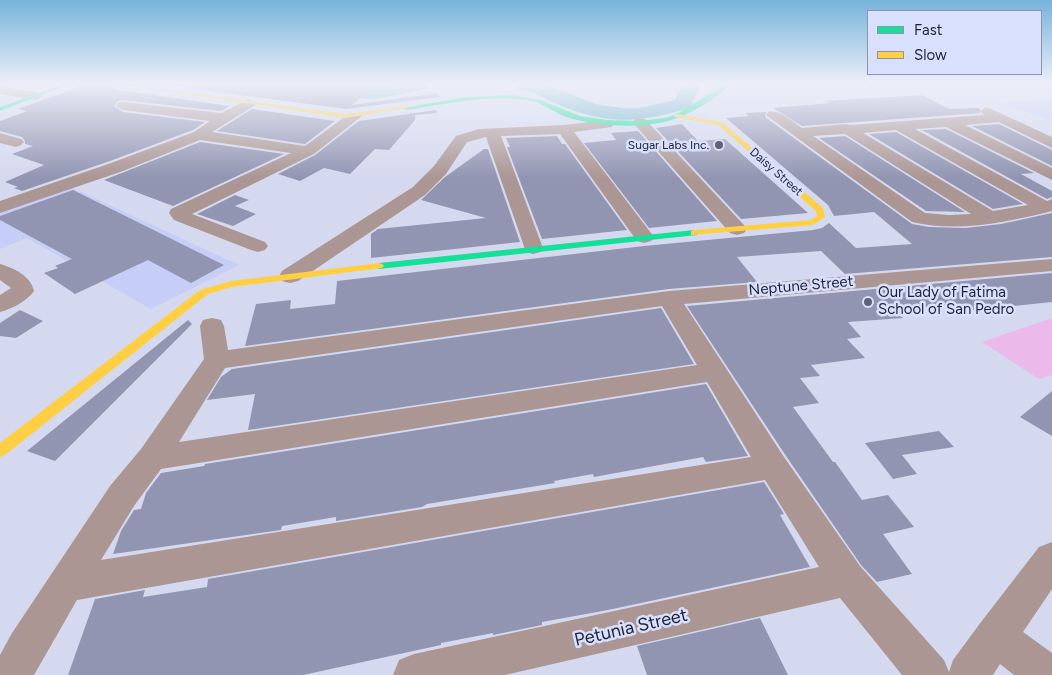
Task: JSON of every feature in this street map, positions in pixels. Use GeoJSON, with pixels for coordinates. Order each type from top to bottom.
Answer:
{"type":"FeatureCollection","features":[{"type":"Feature","properties":{"kind":"street"},"geometry":{"type":"LineString","coordinates":[[202,116],[223,118]]}},
{"type":"Feature","properties":{"kind":"street"},"geometry":{"type":"LineString","coordinates":[[0,207],[117,167],[199,135],[227,116]]}},
{"type":"Feature","properties":{"kind":"street"},"geometry":{"type":"LineString","coordinates":[[333,116],[358,116]]}},
{"type":"Feature","properties":{"kind":"street"},"geometry":{"type":"LineString","coordinates":[[258,246],[181,216],[178,212],[308,151],[355,116]]}},
{"type":"Feature","properties":{"kind":"street"},"geometry":{"type":"LineString","coordinates":[[570,116],[607,124]]}},
{"type":"Feature","properties":{"kind":"street"},"geometry":{"type":"LineString","coordinates":[[290,276],[418,190],[440,170],[461,139],[471,134],[564,129],[640,122],[677,116]]}},
{"type":"Feature","properties":{"kind":"street","name":"Daisy Street"},"geometry":{"type":"LineString","coordinates":[[677,116],[720,124],[820,210],[822,217],[812,222],[737,229]]}},
{"type":"Feature","properties":{"kind":"street"},"geometry":{"type":"LineString","coordinates":[[774,116],[919,218],[934,221],[990,217],[1048,206]]}},
{"type":"Feature","properties":{"kind":"street"},"geometry":{"type":"LineString","coordinates":[[799,132],[848,130],[898,116]]}},
{"type":"Feature","properties":{"kind":"street"},"geometry":{"type":"LineString","coordinates":[[905,116],[1048,206]]}},
{"type":"Feature","properties":{"kind":"street"},"geometry":{"type":"LineString","coordinates":[[911,116],[948,122],[1002,118]]}},
{"type":"Feature","properties":{"kind":"street"},"geometry":{"type":"LineString","coordinates":[[996,116],[1052,143]]}},
{"type":"Feature","properties":{"kind":"street"},"geometry":{"type":"LineString","coordinates":[[827,118],[990,217]]}},
{"type":"Feature","properties":{"kind":"street"},"geometry":{"type":"LineString","coordinates":[[640,122],[737,229]]}},
{"type":"Feature","properties":{"kind":"street"},"geometry":{"type":"LineString","coordinates":[[948,122],[1052,175]]}},
{"type":"Feature","properties":{"kind":"street"},"geometry":{"type":"LineString","coordinates":[[564,129],[644,237]]}},
{"type":"Feature","properties":{"kind":"street"},"geometry":{"type":"LineString","coordinates":[[492,132],[534,248]]}},
{"type":"Feature","properties":{"kind":"street"},"geometry":{"type":"LineString","coordinates":[[199,135],[308,151]]}},
{"type":"Feature","properties":{"kind":"street"},"geometry":{"type":"LineString","coordinates":[[0,138],[16,142]]}},
{"type":"Feature","properties":{"kind":"street"},"geometry":{"type":"LineString","coordinates":[[0,451],[204,292],[232,284],[290,276],[534,248],[737,229]]}},
{"type":"Feature","properties":{"kind":"street","name":"Neptune Street"},"geometry":{"type":"LineString","coordinates":[[217,360],[669,298],[1052,265]]}},
{"type":"Feature","properties":{"kind":"street"},"geometry":{"type":"LineString","coordinates":[[0,270],[21,283],[23,287],[23,291],[0,306]]}},
{"type":"Feature","properties":{"kind":"street"},"geometry":{"type":"LineString","coordinates":[[669,298],[773,466],[847,579],[929,675]]}},
{"type":"Feature","properties":{"kind":"street"},"geometry":{"type":"LineString","coordinates":[[12,675],[26,647],[122,496],[152,458],[217,360],[212,326]]}},
{"type":"Feature","properties":{"kind":"street"},"geometry":{"type":"LineString","coordinates":[[152,458],[714,372]]}},
{"type":"Feature","properties":{"kind":"street"},"geometry":{"type":"LineString","coordinates":[[66,584],[773,466]]}},
{"type":"Feature","properties":{"kind":"street"},"geometry":{"type":"LineString","coordinates":[[968,675],[1052,559]]}},
{"type":"Feature","properties":{"kind":"street","name":"Petunia Street"},"geometry":{"type":"LineString","coordinates":[[438,673],[847,579]]}},
{"type":"Feature","properties":{"kind":"street"},"geometry":{"type":"LineString","coordinates":[[996,636],[1048,675]]}},
{"type":"Feature","properties":{"kind":"shaded area"},"geometry":{"type":"Polygon","coordinates":[[[1038,116],[1052,116],[1052,120],[1038,116]]]}},
{"type":"Feature","properties":{"kind":"shaded area"},"geometry":{"type":"Polygon","coordinates":[[[68,186],[239,265],[151,309],[27,238],[0,249],[0,212],[68,186]]]}},
{"type":"Feature","properties":{"kind":"shaded area"},"geometry":{"type":"Polygon","coordinates":[[[1049,319],[1052,320],[1052,375],[1039,379],[982,342],[1049,319]]]}},
{"type":"Feature","properties":{"kind":"building"},"geometry":{"type":"Polygon","coordinates":[[[15,116],[152,116],[205,122],[193,130],[22,191],[14,188],[18,187],[5,182],[44,165],[12,154],[33,146],[25,144],[22,137],[0,131],[0,121],[15,116]]]}},
{"type":"Feature","properties":{"kind":"building"},"geometry":{"type":"Polygon","coordinates":[[[242,116],[297,116],[335,121],[305,144],[217,131],[242,116]]]}},
{"type":"Feature","properties":{"kind":"building"},"geometry":{"type":"Polygon","coordinates":[[[398,116],[415,116],[415,120],[389,150],[375,149],[350,174],[324,168],[300,181],[278,174],[315,155],[359,121],[398,116]]]}},
{"type":"Feature","properties":{"kind":"building"},"geometry":{"type":"Polygon","coordinates":[[[765,116],[912,224],[929,227],[965,228],[1001,224],[1052,213],[1052,257],[845,274],[821,251],[737,257],[757,282],[669,289],[245,346],[256,304],[291,300],[290,309],[335,304],[337,281],[644,246],[813,230],[822,228],[829,223],[856,248],[912,244],[874,212],[834,216],[828,205],[726,118],[765,116]]]}},
{"type":"Feature","properties":{"kind":"building"},"geometry":{"type":"Polygon","coordinates":[[[785,116],[946,116],[802,126],[785,116]]]}},
{"type":"Feature","properties":{"kind":"building"},"geometry":{"type":"Polygon","coordinates":[[[682,124],[698,141],[725,139],[808,213],[741,219],[656,128],[682,124]]]}},
{"type":"Feature","properties":{"kind":"building"},"geometry":{"type":"Polygon","coordinates":[[[999,124],[1052,150],[1052,166],[972,126],[999,124]]]}},
{"type":"Feature","properties":{"kind":"building"},"geometry":{"type":"Polygon","coordinates":[[[946,129],[1034,173],[1021,174],[1052,191],[1052,197],[1047,199],[922,130],[946,129]]]}},
{"type":"Feature","properties":{"kind":"building"},"geometry":{"type":"Polygon","coordinates":[[[638,131],[717,221],[649,228],[584,143],[616,140],[611,133],[638,131]]]}},
{"type":"Feature","properties":{"kind":"building"},"geometry":{"type":"Polygon","coordinates":[[[896,132],[1023,204],[993,209],[869,134],[896,132]]]}},
{"type":"Feature","properties":{"kind":"building"},"geometry":{"type":"Polygon","coordinates":[[[557,136],[562,144],[565,144],[627,230],[542,239],[507,147],[510,147],[506,138],[557,136]]]}},
{"type":"Feature","properties":{"kind":"building"},"geometry":{"type":"Polygon","coordinates":[[[845,136],[965,212],[926,211],[819,138],[845,136]]]}},
{"type":"Feature","properties":{"kind":"building"},"geometry":{"type":"Polygon","coordinates":[[[200,142],[284,154],[173,206],[104,180],[200,142]]]}},
{"type":"Feature","properties":{"kind":"building"},"geometry":{"type":"Polygon","coordinates":[[[484,149],[488,149],[520,242],[371,258],[371,234],[378,229],[486,218],[421,200],[445,177],[484,149]]]}},
{"type":"Feature","properties":{"kind":"building"},"geometry":{"type":"Polygon","coordinates":[[[73,190],[224,265],[191,283],[148,260],[75,294],[44,273],[58,268],[55,266],[72,259],[0,220],[0,216],[73,190]]]}},
{"type":"Feature","properties":{"kind":"building"},"geometry":{"type":"Polygon","coordinates":[[[235,195],[249,200],[235,206],[256,214],[233,226],[197,214],[235,195]]]}},
{"type":"Feature","properties":{"kind":"building"},"geometry":{"type":"Polygon","coordinates":[[[1052,273],[1052,302],[966,311],[958,304],[895,310],[903,318],[848,322],[861,337],[847,339],[865,358],[811,365],[820,376],[800,378],[819,403],[793,407],[862,500],[888,495],[914,527],[883,534],[912,574],[877,582],[861,565],[687,306],[1052,273]]]}},
{"type":"Feature","properties":{"kind":"building"},"geometry":{"type":"Polygon","coordinates":[[[661,308],[694,364],[248,430],[255,394],[207,400],[221,377],[232,369],[661,308]]]}},
{"type":"Feature","properties":{"kind":"building"},"geometry":{"type":"Polygon","coordinates":[[[20,310],[43,321],[16,338],[0,336],[0,323],[20,310]]]}},
{"type":"Feature","properties":{"kind":"building"},"geometry":{"type":"Polygon","coordinates":[[[188,320],[192,324],[55,461],[27,451],[188,320]]]}},
{"type":"Feature","properties":{"kind":"building"},"geometry":{"type":"Polygon","coordinates":[[[706,384],[748,456],[706,462],[703,457],[594,477],[593,474],[554,481],[555,483],[427,504],[422,507],[336,521],[336,517],[282,526],[281,530],[113,554],[121,531],[134,510],[141,509],[146,493],[161,473],[204,466],[205,464],[706,384]]]}},
{"type":"Feature","properties":{"kind":"building"},"geometry":{"type":"Polygon","coordinates":[[[1052,391],[1052,436],[1020,417],[1052,391]]]}},
{"type":"Feature","properties":{"kind":"building"},"geometry":{"type":"Polygon","coordinates":[[[939,431],[954,447],[902,455],[917,474],[893,479],[865,443],[939,431]]]}},
{"type":"Feature","properties":{"kind":"building"},"geometry":{"type":"Polygon","coordinates":[[[764,482],[784,514],[780,515],[810,567],[608,610],[542,622],[542,625],[441,643],[441,645],[303,675],[68,675],[95,599],[145,590],[143,597],[207,587],[208,579],[764,482]]]}},
{"type":"Feature","properties":{"kind":"building"},"geometry":{"type":"Polygon","coordinates":[[[760,618],[788,675],[647,675],[637,646],[760,618]]]}},
{"type":"Feature","properties":{"kind":"traffic: fast"},"geometry":{"type":"LineString","coordinates":[[570,116],[623,123],[653,122],[678,116]]}},
{"type":"Feature","properties":{"kind":"traffic: fast"},"geometry":{"type":"LineString","coordinates":[[379,266],[694,233]]}},
{"type":"Feature","properties":{"kind":"traffic: slow"},"geometry":{"type":"LineString","coordinates":[[342,116],[350,116]]}},
{"type":"Feature","properties":{"kind":"traffic: slow"},"geometry":{"type":"LineString","coordinates":[[677,116],[720,123],[820,210],[821,217],[813,222],[694,233]]}},
{"type":"Feature","properties":{"kind":"traffic: slow"},"geometry":{"type":"LineString","coordinates":[[0,451],[204,292],[231,284],[379,266]]}},
{"type":"Feature","properties":{"kind":"place","name":"Sugar Labs Inc."},"geometry":{"type":"Point","coordinates":[719,145]}},
{"type":"Feature","properties":{"kind":"place","name":"Our Lady of Fatima School of San Pedro"},"geometry":{"type":"Point","coordinates":[868,302]}}]}
